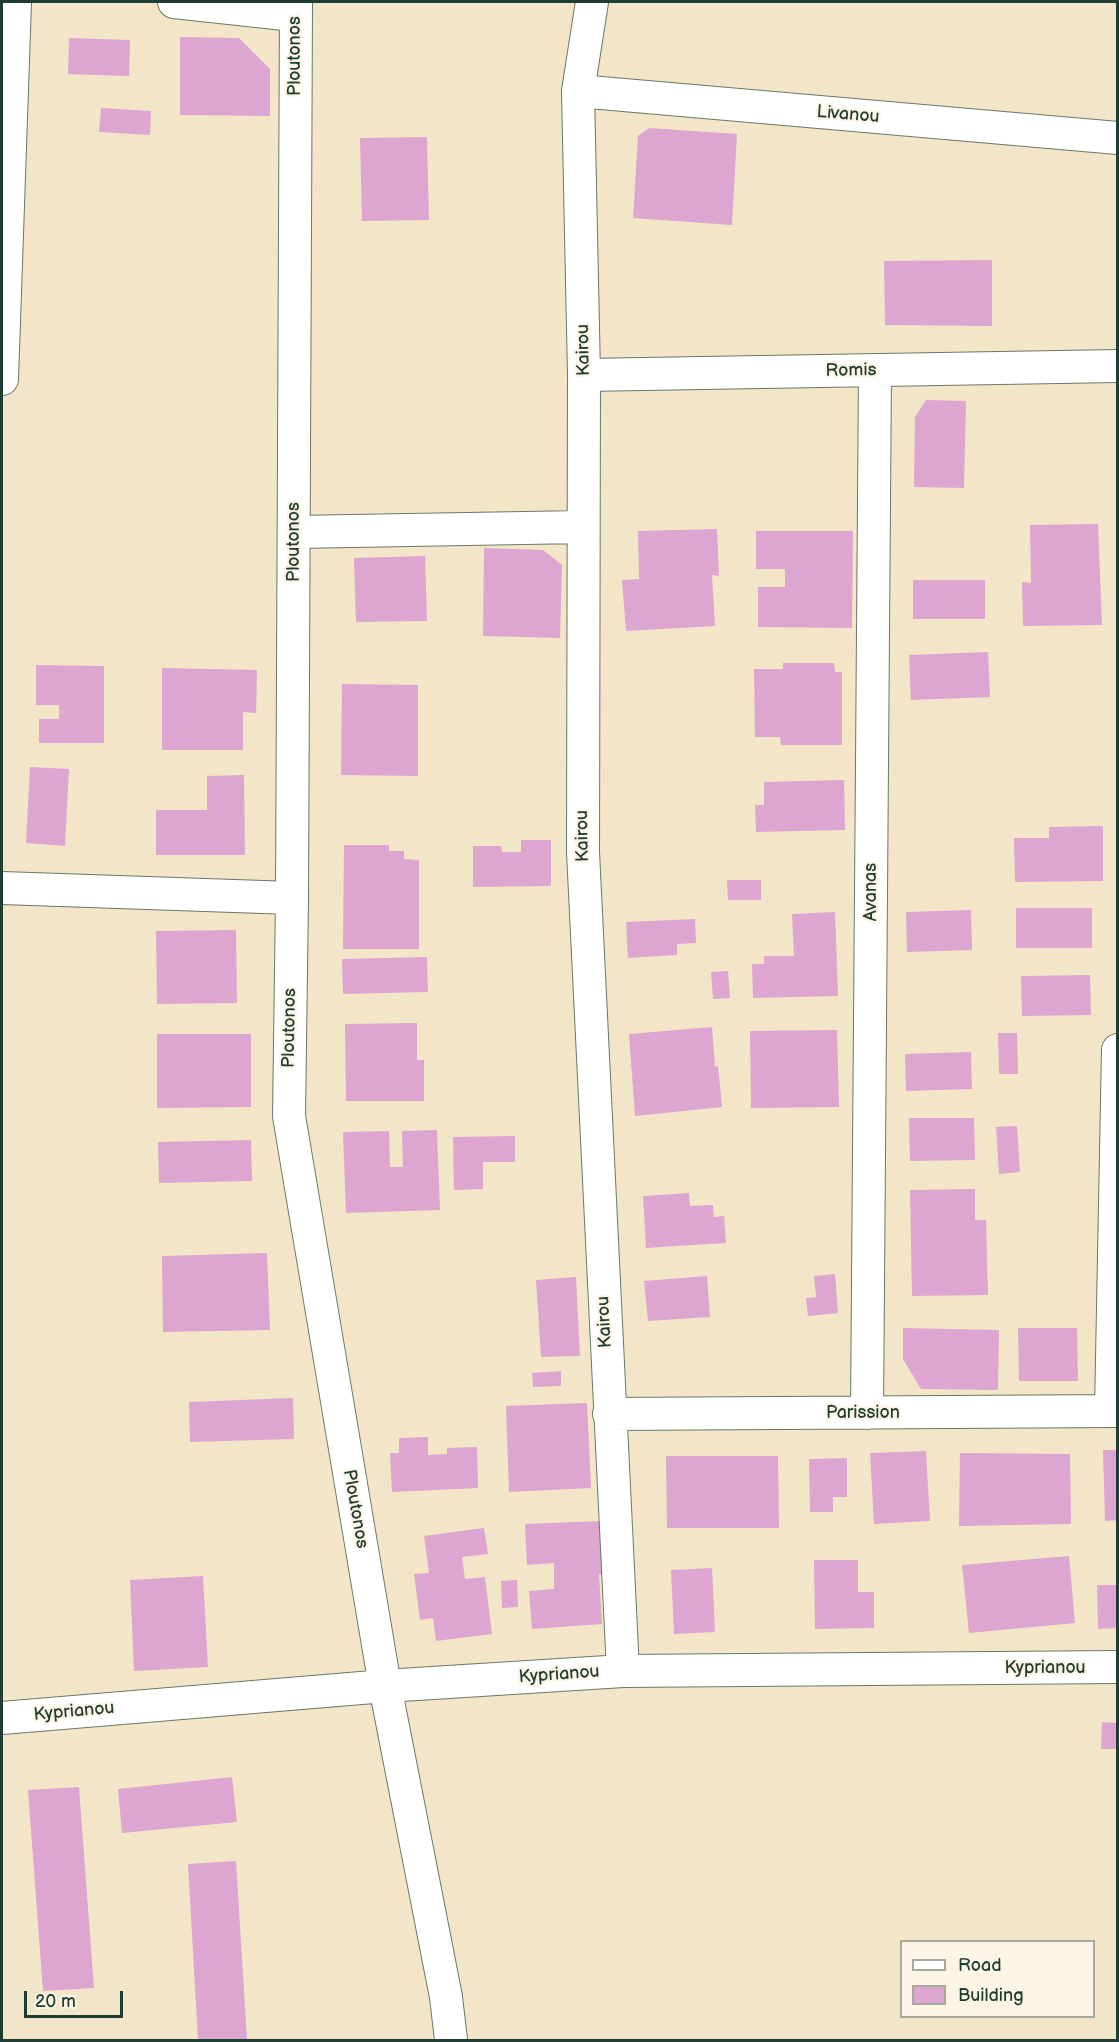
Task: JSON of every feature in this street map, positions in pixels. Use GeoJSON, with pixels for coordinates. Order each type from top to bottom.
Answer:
{"type":"FeatureCollection","features":[{"type":"Feature","properties":{"kind":"street"},"geometry":{"type":"LineString","coordinates":[[2,379],[15,2]]}},
{"type":"Feature","properties":{"kind":"street"},"geometry":{"type":"LineString","coordinates":[[174,2],[295,8]]}},
{"type":"Feature","properties":{"kind":"street","name":"Kairou"},"geometry":{"type":"LineString","coordinates":[[592,2],[578,91],[584,375],[583,852],[623,1671]]}},
{"type":"Feature","properties":{"kind":"street","name":"Ploutonos"},"geometry":{"type":"LineString","coordinates":[[295,8],[294,532],[289,1116],[385,1686],[446,1997],[451,2040]]}},
{"type":"Feature","properties":{"kind":"street","name":"Livanou"},"geometry":{"type":"LineString","coordinates":[[578,91],[1118,138]]}},
{"type":"Feature","properties":{"kind":"street","name":"Romis"},"geometry":{"type":"LineString","coordinates":[[584,375],[1118,366]]}},
{"type":"Feature","properties":{"kind":"street","name":"Avanas"},"geometry":{"type":"LineString","coordinates":[[867,1413],[875,371]]}},
{"type":"Feature","properties":{"kind":"street"},"geometry":{"type":"LineString","coordinates":[[294,532],[582,528]]}},
{"type":"Feature","properties":{"kind":"street"},"geometry":{"type":"LineString","coordinates":[[2,888],[292,898]]}},
{"type":"Feature","properties":{"kind":"street"},"geometry":{"type":"LineString","coordinates":[[1114,1411],[1118,1050]]}},
{"type":"Feature","properties":{"kind":"street","name":"Parission"},"geometry":{"type":"LineString","coordinates":[[609,1414],[1114,1411]]}},
{"type":"Feature","properties":{"kind":"street","name":"Kyprianou"},"geometry":{"type":"LineString","coordinates":[[2,1718],[385,1686],[623,1671],[1118,1667]]}},
{"type":"Feature","properties":{"kind":"building"},"geometry":{"type":"Polygon","coordinates":[[[180,37],[239,38],[270,69],[270,116],[180,115],[180,37]]]}},
{"type":"Feature","properties":{"kind":"building"},"geometry":{"type":"Polygon","coordinates":[[[69,38],[130,40],[129,76],[68,74],[69,38]]]}},
{"type":"Feature","properties":{"kind":"building"},"geometry":{"type":"Polygon","coordinates":[[[101,108],[151,111],[150,135],[99,132],[101,108]]]}},
{"type":"Feature","properties":{"kind":"building"},"geometry":{"type":"Polygon","coordinates":[[[649,128],[737,134],[732,225],[633,218],[638,136],[649,128]]]}},
{"type":"Feature","properties":{"kind":"building"},"geometry":{"type":"Polygon","coordinates":[[[427,137],[429,220],[362,221],[360,138],[427,137]]]}},
{"type":"Feature","properties":{"kind":"building"},"geometry":{"type":"Polygon","coordinates":[[[992,260],[992,326],[885,325],[884,261],[992,260]]]}},
{"type":"Feature","properties":{"kind":"building"},"geometry":{"type":"Polygon","coordinates":[[[926,400],[966,401],[964,488],[914,487],[915,417],[926,400]]]}},
{"type":"Feature","properties":{"kind":"building"},"geometry":{"type":"Polygon","coordinates":[[[1098,524],[1102,625],[1023,626],[1022,582],[1031,583],[1030,525],[1098,524]]]}},
{"type":"Feature","properties":{"kind":"building"},"geometry":{"type":"Polygon","coordinates":[[[717,529],[719,576],[712,575],[715,626],[626,631],[622,580],[639,579],[638,531],[717,529]]]}},
{"type":"Feature","properties":{"kind":"building"},"geometry":{"type":"Polygon","coordinates":[[[756,531],[853,531],[852,628],[758,627],[758,587],[785,587],[785,569],[756,569],[756,531]]]}},
{"type":"Feature","properties":{"kind":"building"},"geometry":{"type":"Polygon","coordinates":[[[484,548],[543,550],[562,565],[560,638],[483,636],[484,548]]]}},
{"type":"Feature","properties":{"kind":"building"},"geometry":{"type":"Polygon","coordinates":[[[425,556],[427,621],[356,622],[354,558],[425,556]]]}},
{"type":"Feature","properties":{"kind":"building"},"geometry":{"type":"Polygon","coordinates":[[[913,580],[985,580],[985,619],[913,619],[913,580]]]}},
{"type":"Feature","properties":{"kind":"building"},"geometry":{"type":"Polygon","coordinates":[[[988,652],[990,697],[911,700],[909,655],[988,652]]]}},
{"type":"Feature","properties":{"kind":"building"},"geometry":{"type":"Polygon","coordinates":[[[783,663],[834,663],[835,672],[842,672],[842,745],[781,745],[780,737],[755,737],[754,669],[783,669],[783,663]]]}},
{"type":"Feature","properties":{"kind":"building"},"geometry":{"type":"Polygon","coordinates":[[[36,665],[104,666],[104,743],[39,743],[39,719],[59,719],[59,705],[36,705],[36,665]]]}},
{"type":"Feature","properties":{"kind":"building"},"geometry":{"type":"Polygon","coordinates":[[[162,668],[257,670],[256,713],[243,712],[243,750],[162,750],[162,668]]]}},
{"type":"Feature","properties":{"kind":"building"},"geometry":{"type":"Polygon","coordinates":[[[342,684],[418,685],[418,776],[341,775],[342,684]]]}},
{"type":"Feature","properties":{"kind":"building"},"geometry":{"type":"Polygon","coordinates":[[[30,767],[69,769],[65,846],[26,843],[30,767]]]}},
{"type":"Feature","properties":{"kind":"building"},"geometry":{"type":"Polygon","coordinates":[[[244,775],[245,855],[156,855],[156,810],[207,810],[207,776],[244,775]]]}},
{"type":"Feature","properties":{"kind":"building"},"geometry":{"type":"Polygon","coordinates":[[[844,780],[845,830],[756,832],[755,805],[764,805],[764,782],[844,780]]]}},
{"type":"Feature","properties":{"kind":"building"},"geometry":{"type":"Polygon","coordinates":[[[1103,826],[1103,881],[1015,882],[1014,838],[1049,838],[1049,827],[1103,826]]]}},
{"type":"Feature","properties":{"kind":"building"},"geometry":{"type":"Polygon","coordinates":[[[521,840],[551,840],[551,886],[473,887],[473,846],[501,846],[502,852],[521,852],[521,840]]]}},
{"type":"Feature","properties":{"kind":"building"},"geometry":{"type":"Polygon","coordinates":[[[344,845],[389,845],[389,851],[404,851],[404,859],[419,860],[419,949],[343,949],[344,845]]]}},
{"type":"Feature","properties":{"kind":"building"},"geometry":{"type":"Polygon","coordinates":[[[727,880],[761,880],[761,900],[728,900],[727,880]]]}},
{"type":"Feature","properties":{"kind":"building"},"geometry":{"type":"Polygon","coordinates":[[[1016,908],[1092,908],[1092,948],[1016,948],[1016,908]]]}},
{"type":"Feature","properties":{"kind":"building"},"geometry":{"type":"Polygon","coordinates":[[[971,910],[972,950],[907,952],[906,912],[971,910]]]}},
{"type":"Feature","properties":{"kind":"building"},"geometry":{"type":"Polygon","coordinates":[[[835,912],[838,996],[753,998],[752,964],[764,964],[764,956],[794,956],[792,914],[835,912]]]}},
{"type":"Feature","properties":{"kind":"building"},"geometry":{"type":"Polygon","coordinates":[[[695,919],[696,943],[677,944],[677,955],[628,958],[626,922],[695,919]]]}},
{"type":"Feature","properties":{"kind":"building"},"geometry":{"type":"Polygon","coordinates":[[[236,930],[237,1003],[157,1004],[156,931],[236,930]]]}},
{"type":"Feature","properties":{"kind":"building"},"geometry":{"type":"Polygon","coordinates":[[[427,957],[428,992],[343,994],[342,959],[427,957]]]}},
{"type":"Feature","properties":{"kind":"building"},"geometry":{"type":"Polygon","coordinates":[[[728,971],[730,998],[713,999],[711,972],[728,971]]]}},
{"type":"Feature","properties":{"kind":"building"},"geometry":{"type":"Polygon","coordinates":[[[1090,975],[1091,1015],[1022,1016],[1021,976],[1090,975]]]}},
{"type":"Feature","properties":{"kind":"building"},"geometry":{"type":"Polygon","coordinates":[[[417,1023],[417,1060],[424,1060],[424,1101],[346,1101],[345,1024],[417,1023]]]}},
{"type":"Feature","properties":{"kind":"building"},"geometry":{"type":"Polygon","coordinates":[[[712,1027],[715,1067],[718,1066],[722,1107],[635,1116],[629,1034],[712,1027]]]}},
{"type":"Feature","properties":{"kind":"building"},"geometry":{"type":"Polygon","coordinates":[[[837,1030],[839,1107],[751,1108],[750,1031],[837,1030]]]}},
{"type":"Feature","properties":{"kind":"building"},"geometry":{"type":"Polygon","coordinates":[[[998,1033],[1017,1033],[1018,1074],[999,1074],[998,1033]]]}},
{"type":"Feature","properties":{"kind":"building"},"geometry":{"type":"Polygon","coordinates":[[[157,1034],[251,1034],[251,1107],[157,1108],[157,1034]]]}},
{"type":"Feature","properties":{"kind":"building"},"geometry":{"type":"Polygon","coordinates":[[[971,1052],[972,1089],[906,1091],[905,1054],[971,1052]]]}},
{"type":"Feature","properties":{"kind":"building"},"geometry":{"type":"Polygon","coordinates":[[[909,1118],[974,1118],[975,1160],[910,1161],[909,1118]]]}},
{"type":"Feature","properties":{"kind":"building"},"geometry":{"type":"Polygon","coordinates":[[[1017,1126],[1020,1172],[999,1174],[996,1127],[1017,1126]]]}},
{"type":"Feature","properties":{"kind":"building"},"geometry":{"type":"Polygon","coordinates":[[[437,1130],[440,1210],[346,1213],[343,1132],[389,1131],[390,1167],[403,1167],[402,1131],[437,1130]]]}},
{"type":"Feature","properties":{"kind":"building"},"geometry":{"type":"Polygon","coordinates":[[[515,1136],[515,1162],[483,1162],[483,1189],[454,1190],[453,1137],[515,1136]]]}},
{"type":"Feature","properties":{"kind":"building"},"geometry":{"type":"Polygon","coordinates":[[[251,1140],[252,1181],[159,1183],[158,1142],[251,1140]]]}},
{"type":"Feature","properties":{"kind":"building"},"geometry":{"type":"Polygon","coordinates":[[[975,1189],[975,1220],[986,1220],[988,1295],[912,1296],[910,1190],[975,1189]]]}},
{"type":"Feature","properties":{"kind":"building"},"geometry":{"type":"Polygon","coordinates":[[[689,1193],[690,1206],[713,1205],[714,1217],[724,1216],[726,1243],[646,1248],[643,1196],[689,1193]]]}},
{"type":"Feature","properties":{"kind":"building"},"geometry":{"type":"Polygon","coordinates":[[[267,1253],[270,1330],[163,1332],[162,1256],[267,1253]]]}},
{"type":"Feature","properties":{"kind":"building"},"geometry":{"type":"Polygon","coordinates":[[[835,1274],[838,1313],[808,1316],[806,1298],[816,1297],[814,1276],[835,1274]]]}},
{"type":"Feature","properties":{"kind":"building"},"geometry":{"type":"Polygon","coordinates":[[[707,1276],[710,1317],[648,1321],[644,1281],[707,1276]]]}},
{"type":"Feature","properties":{"kind":"building"},"geometry":{"type":"Polygon","coordinates":[[[576,1277],[580,1356],[541,1357],[536,1280],[576,1277]]]}},
{"type":"Feature","properties":{"kind":"building"},"geometry":{"type":"Polygon","coordinates":[[[903,1328],[999,1330],[998,1390],[921,1389],[903,1359],[903,1328]]]}},
{"type":"Feature","properties":{"kind":"building"},"geometry":{"type":"Polygon","coordinates":[[[1018,1328],[1077,1328],[1078,1381],[1019,1381],[1018,1328]]]}},
{"type":"Feature","properties":{"kind":"building"},"geometry":{"type":"Polygon","coordinates":[[[561,1371],[561,1386],[533,1387],[532,1373],[561,1371]]]}},
{"type":"Feature","properties":{"kind":"building"},"geometry":{"type":"Polygon","coordinates":[[[293,1398],[294,1439],[190,1442],[189,1402],[293,1398]]]}},
{"type":"Feature","properties":{"kind":"building"},"geometry":{"type":"Polygon","coordinates":[[[587,1403],[591,1488],[509,1492],[506,1406],[587,1403]]]}},
{"type":"Feature","properties":{"kind":"building"},"geometry":{"type":"Polygon","coordinates":[[[428,1437],[428,1455],[447,1454],[447,1448],[477,1447],[478,1488],[392,1492],[390,1453],[399,1453],[399,1438],[428,1437]]]}},
{"type":"Feature","properties":{"kind":"building"},"geometry":{"type":"Polygon","coordinates":[[[1103,1450],[1118,1450],[1118,1520],[1105,1521],[1103,1450]]]}},
{"type":"Feature","properties":{"kind":"building"},"geometry":{"type":"Polygon","coordinates":[[[926,1451],[930,1521],[874,1524],[870,1453],[926,1451]]]}},
{"type":"Feature","properties":{"kind":"building"},"geometry":{"type":"Polygon","coordinates":[[[960,1453],[1070,1454],[1071,1524],[959,1526],[960,1453]]]}},
{"type":"Feature","properties":{"kind":"building"},"geometry":{"type":"Polygon","coordinates":[[[666,1456],[778,1456],[779,1528],[667,1528],[666,1456]]]}},
{"type":"Feature","properties":{"kind":"building"},"geometry":{"type":"Polygon","coordinates":[[[847,1458],[847,1497],[833,1497],[833,1512],[810,1512],[809,1459],[847,1458]]]}},
{"type":"Feature","properties":{"kind":"building"},"geometry":{"type":"Polygon","coordinates":[[[602,1521],[605,1576],[599,1574],[602,1624],[532,1629],[529,1591],[554,1589],[554,1563],[527,1565],[525,1524],[602,1521]]]}},
{"type":"Feature","properties":{"kind":"building"},"geometry":{"type":"Polygon","coordinates":[[[484,1528],[488,1554],[462,1557],[465,1579],[485,1577],[492,1634],[436,1641],[433,1618],[420,1620],[414,1574],[429,1573],[424,1536],[484,1528]]]}},
{"type":"Feature","properties":{"kind":"building"},"geometry":{"type":"Polygon","coordinates":[[[1069,1556],[1075,1623],[969,1633],[962,1565],[1069,1556]]]}},
{"type":"Feature","properties":{"kind":"building"},"geometry":{"type":"Polygon","coordinates":[[[814,1560],[858,1560],[858,1592],[874,1592],[874,1628],[815,1629],[814,1560]]]}},
{"type":"Feature","properties":{"kind":"building"},"geometry":{"type":"Polygon","coordinates":[[[712,1568],[715,1632],[674,1634],[671,1570],[712,1568]]]}},
{"type":"Feature","properties":{"kind":"building"},"geometry":{"type":"Polygon","coordinates":[[[203,1576],[208,1667],[134,1671],[130,1580],[203,1576]]]}},
{"type":"Feature","properties":{"kind":"building"},"geometry":{"type":"Polygon","coordinates":[[[517,1580],[518,1607],[502,1608],[501,1581],[517,1580]]]}},
{"type":"Feature","properties":{"kind":"building"},"geometry":{"type":"Polygon","coordinates":[[[1097,1585],[1118,1585],[1118,1628],[1098,1629],[1097,1585]]]}},
{"type":"Feature","properties":{"kind":"building"},"geometry":{"type":"Polygon","coordinates":[[[1102,1722],[1118,1723],[1118,1749],[1101,1749],[1102,1722]]]}},
{"type":"Feature","properties":{"kind":"building"},"geometry":{"type":"Polygon","coordinates":[[[232,1777],[237,1822],[122,1833],[118,1789],[232,1777]]]}},
{"type":"Feature","properties":{"kind":"building"},"geometry":{"type":"Polygon","coordinates":[[[79,1787],[94,1988],[43,1991],[28,1790],[79,1787]]]}},
{"type":"Feature","properties":{"kind":"building"},"geometry":{"type":"Polygon","coordinates":[[[236,1861],[247,2040],[198,2040],[188,1864],[236,1861]]]}}]}
